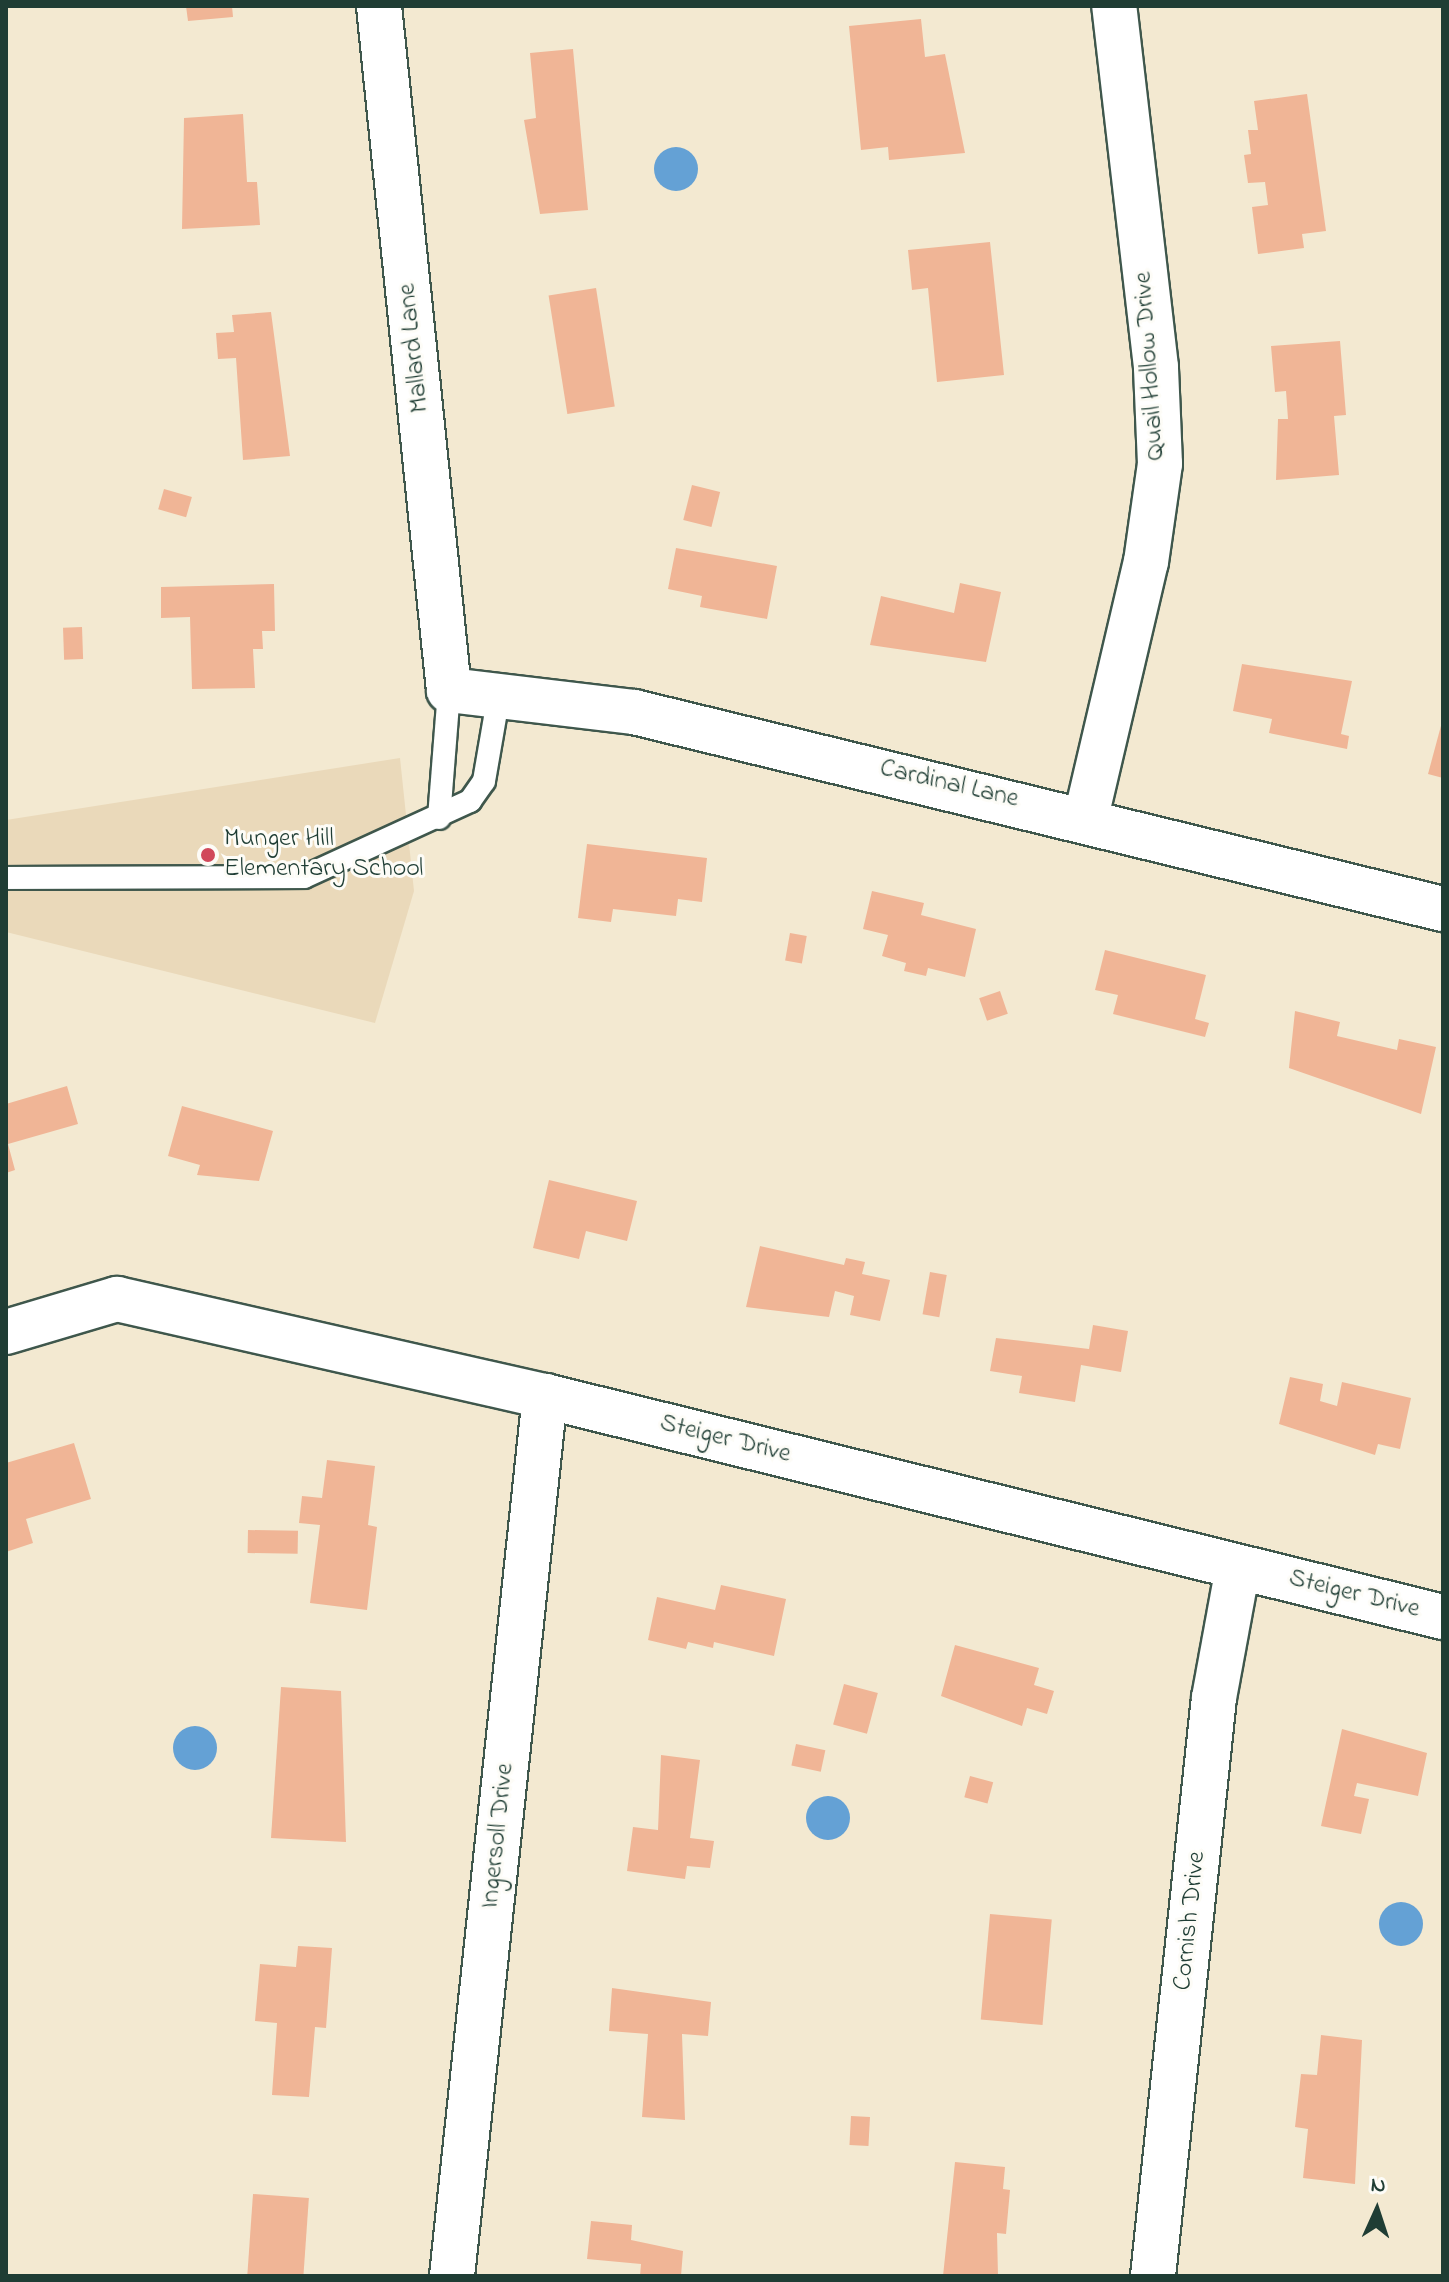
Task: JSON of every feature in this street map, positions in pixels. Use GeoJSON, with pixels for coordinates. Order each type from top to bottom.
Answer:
{"type":"FeatureCollection","features":[{"type":"Feature","properties":{"kind":"street","name":"Mallard Lane"},"geometry":{"type":"LineString","coordinates":[[379,6],[449,690]]}},
{"type":"Feature","properties":{"kind":"street","name":"Quail Hollow Drive"},"geometry":{"type":"LineString","coordinates":[[1086,817],[1146,562],[1160,464],[1156,367],[1114,6]]}},
{"type":"Feature","properties":{"kind":"street","name":"Cardinal Lane"},"geometry":{"type":"LineString","coordinates":[[449,690],[634,712],[1086,817],[1443,909]]}},
{"type":"Feature","properties":{"kind":"street","name":"Steiger Drive"},"geometry":{"type":"LineString","coordinates":[[6,1332],[117,1299],[545,1396],[1443,1617]]}},
{"type":"Feature","properties":{"kind":"street","name":"Ingersoll Drive"},"geometry":{"type":"LineString","coordinates":[[452,2276],[545,1396]]}},
{"type":"Feature","properties":{"kind":"street","name":"Cornish Drive"},"geometry":{"type":"LineString","coordinates":[[1153,2276],[1214,1698],[1238,1567]]}},
{"type":"Feature","properties":{"kind":"lane"},"geometry":{"type":"LineString","coordinates":[[439,818],[449,690]]}},
{"type":"Feature","properties":{"kind":"lane"},"geometry":{"type":"LineString","coordinates":[[6,878],[304,877],[439,818],[470,801],[484,781],[499,694]]}},
{"type":"Feature","properties":{"kind":"shaded area","name":"Munger Hill Elementary School"},"geometry":{"type":"Polygon","coordinates":[[[400,758],[414,891],[375,1023],[6,932],[6,820],[400,758]]]}},
{"type":"Feature","properties":{"kind":"water"},"geometry":{"type":"Polygon","coordinates":[[[676,147],[692,153],[698,169],[692,185],[676,191],[660,185],[654,169],[660,153],[676,147]]]}},
{"type":"Feature","properties":{"kind":"water"},"geometry":{"type":"Polygon","coordinates":[[[195,1726],[210,1733],[217,1748],[210,1763],[195,1770],[180,1763],[173,1748],[180,1733],[195,1726]]]}},
{"type":"Feature","properties":{"kind":"water"},"geometry":{"type":"Polygon","coordinates":[[[828,1796],[843,1803],[850,1818],[843,1833],[828,1840],[813,1833],[806,1818],[813,1803],[828,1796]]]}},
{"type":"Feature","properties":{"kind":"water"},"geometry":{"type":"Polygon","coordinates":[[[1401,1902],[1417,1908],[1423,1924],[1417,1940],[1401,1946],[1385,1940],[1379,1924],[1385,1908],[1401,1902]]]}},
{"type":"Feature","properties":{"kind":"building"},"geometry":{"type":"Polygon","coordinates":[[[186,6],[232,6],[233,17],[188,21],[186,6]]]}},
{"type":"Feature","properties":{"kind":"building"},"geometry":{"type":"Polygon","coordinates":[[[921,19],[925,57],[945,54],[965,153],[889,160],[888,147],[861,150],[849,26],[921,19]]]}},
{"type":"Feature","properties":{"kind":"building"},"geometry":{"type":"Polygon","coordinates":[[[573,49],[588,210],[540,214],[524,120],[536,118],[530,53],[573,49]]]}},
{"type":"Feature","properties":{"kind":"building"},"geometry":{"type":"Polygon","coordinates":[[[1307,94],[1326,231],[1302,234],[1304,248],[1258,254],[1252,207],[1268,205],[1265,182],[1248,183],[1244,155],[1251,154],[1248,130],[1258,130],[1254,101],[1307,94]]]}},
{"type":"Feature","properties":{"kind":"building"},"geometry":{"type":"Polygon","coordinates":[[[243,114],[247,182],[257,182],[260,225],[182,229],[184,118],[243,114]]]}},
{"type":"Feature","properties":{"kind":"building"},"geometry":{"type":"Polygon","coordinates":[[[990,242],[1004,375],[937,382],[928,288],[912,290],[908,250],[990,242]]]}},
{"type":"Feature","properties":{"kind":"building"},"geometry":{"type":"Polygon","coordinates":[[[596,288],[615,407],[567,414],[549,296],[596,288]]]}},
{"type":"Feature","properties":{"kind":"building"},"geometry":{"type":"Polygon","coordinates":[[[271,312],[290,456],[243,460],[236,358],[218,359],[216,333],[234,332],[232,315],[271,312]]]}},
{"type":"Feature","properties":{"kind":"building"},"geometry":{"type":"Polygon","coordinates":[[[1340,341],[1346,415],[1334,416],[1339,475],[1276,480],[1278,419],[1288,419],[1286,391],[1275,392],[1271,346],[1340,341]]]}},
{"type":"Feature","properties":{"kind":"building"},"geometry":{"type":"Polygon","coordinates":[[[692,485],[720,492],[711,527],[683,520],[692,485]]]}},
{"type":"Feature","properties":{"kind":"building"},"geometry":{"type":"Polygon","coordinates":[[[164,489],[192,497],[186,517],[158,509],[164,489]]]}},
{"type":"Feature","properties":{"kind":"building"},"geometry":{"type":"Polygon","coordinates":[[[676,548],[777,566],[767,619],[700,607],[702,596],[668,589],[676,548]]]}},
{"type":"Feature","properties":{"kind":"building"},"geometry":{"type":"Polygon","coordinates":[[[960,583],[1001,592],[986,662],[870,645],[881,596],[954,613],[960,583]]]}},
{"type":"Feature","properties":{"kind":"building"},"geometry":{"type":"Polygon","coordinates":[[[274,584],[275,631],[262,631],[263,649],[253,649],[255,688],[192,689],[190,617],[161,618],[161,587],[274,584]]]}},
{"type":"Feature","properties":{"kind":"building"},"geometry":{"type":"Polygon","coordinates":[[[82,627],[83,659],[64,660],[63,628],[82,627]]]}},
{"type":"Feature","properties":{"kind":"building"},"geometry":{"type":"Polygon","coordinates":[[[1242,664],[1352,681],[1341,734],[1349,736],[1347,749],[1269,733],[1272,719],[1233,711],[1242,664]]]}},
{"type":"Feature","properties":{"kind":"building"},"geometry":{"type":"Polygon","coordinates":[[[1443,722],[1443,778],[1428,774],[1443,722]]]}},
{"type":"Feature","properties":{"kind":"building"},"geometry":{"type":"Polygon","coordinates":[[[587,844],[707,858],[702,902],[678,899],[676,916],[613,909],[611,922],[578,918],[587,844]]]}},
{"type":"Feature","properties":{"kind":"building"},"geometry":{"type":"Polygon","coordinates":[[[872,891],[924,903],[921,915],[976,929],[965,977],[928,968],[926,976],[904,971],[906,963],[882,956],[888,935],[863,929],[872,891]]]}},
{"type":"Feature","properties":{"kind":"building"},"geometry":{"type":"Polygon","coordinates":[[[790,933],[807,936],[802,964],[785,961],[790,933]]]}},
{"type":"Feature","properties":{"kind":"building"},"geometry":{"type":"Polygon","coordinates":[[[1105,950],[1206,975],[1195,1019],[1209,1023],[1205,1037],[1113,1014],[1118,995],[1095,990],[1105,950]]]}},
{"type":"Feature","properties":{"kind":"building"},"geometry":{"type":"Polygon","coordinates":[[[1000,991],[1008,1014],[987,1021],[979,998],[1000,991]]]}},
{"type":"Feature","properties":{"kind":"building"},"geometry":{"type":"Polygon","coordinates":[[[1295,1011],[1340,1022],[1337,1036],[1397,1050],[1399,1039],[1436,1047],[1421,1114],[1289,1068],[1295,1011]]]}},
{"type":"Feature","properties":{"kind":"building"},"geometry":{"type":"Polygon","coordinates":[[[67,1086],[78,1124],[8,1144],[15,1170],[6,1173],[6,1104],[67,1086]]]}},
{"type":"Feature","properties":{"kind":"building"},"geometry":{"type":"Polygon","coordinates":[[[182,1106],[273,1131],[259,1181],[197,1175],[200,1165],[168,1156],[182,1106]]]}},
{"type":"Feature","properties":{"kind":"building"},"geometry":{"type":"Polygon","coordinates":[[[549,1180],[637,1201],[627,1241],[586,1231],[579,1259],[533,1248],[549,1180]]]}},
{"type":"Feature","properties":{"kind":"building"},"geometry":{"type":"Polygon","coordinates":[[[760,1246],[844,1265],[846,1258],[865,1262],[862,1274],[890,1280],[880,1321],[850,1315],[854,1296],[835,1291],[829,1317],[746,1307],[760,1246]]]}},
{"type":"Feature","properties":{"kind":"building"},"geometry":{"type":"Polygon","coordinates":[[[930,1272],[947,1275],[939,1317],[923,1314],[930,1272]]]}},
{"type":"Feature","properties":{"kind":"building"},"geometry":{"type":"Polygon","coordinates":[[[1093,1325],[1128,1331],[1121,1372],[1081,1365],[1075,1402],[1019,1393],[1022,1376],[990,1371],[996,1338],[1089,1349],[1093,1325]]]}},
{"type":"Feature","properties":{"kind":"building"},"geometry":{"type":"Polygon","coordinates":[[[1290,1377],[1323,1384],[1320,1401],[1337,1406],[1342,1382],[1411,1398],[1400,1449],[1378,1444],[1375,1455],[1279,1424],[1290,1377]]]}},
{"type":"Feature","properties":{"kind":"building"},"geometry":{"type":"Polygon","coordinates":[[[74,1443],[91,1499],[26,1519],[33,1543],[6,1552],[6,1463],[74,1443]]]}},
{"type":"Feature","properties":{"kind":"building"},"geometry":{"type":"Polygon","coordinates":[[[327,1460],[375,1466],[368,1525],[377,1527],[367,1610],[310,1603],[320,1525],[299,1523],[302,1496],[322,1498],[327,1460]]]}},
{"type":"Feature","properties":{"kind":"building"},"geometry":{"type":"Polygon","coordinates":[[[248,1530],[298,1531],[298,1554],[248,1553],[248,1530]]]}},
{"type":"Feature","properties":{"kind":"building"},"geometry":{"type":"Polygon","coordinates":[[[721,1585],[786,1599],[774,1656],[714,1642],[713,1648],[688,1642],[686,1649],[648,1640],[657,1597],[715,1610],[721,1585]]]}},
{"type":"Feature","properties":{"kind":"building"},"geometry":{"type":"Polygon","coordinates":[[[955,1645],[1039,1668],[1034,1685],[1054,1691],[1047,1714],[1027,1708],[1022,1726],[941,1696],[955,1645]]]}},
{"type":"Feature","properties":{"kind":"building"},"geometry":{"type":"Polygon","coordinates":[[[844,1684],[878,1693],[867,1734],[833,1725],[844,1684]]]}},
{"type":"Feature","properties":{"kind":"building"},"geometry":{"type":"Polygon","coordinates":[[[281,1687],[341,1691],[346,1842],[271,1838],[281,1687]]]}},
{"type":"Feature","properties":{"kind":"building"},"geometry":{"type":"Polygon","coordinates":[[[1342,1729],[1427,1753],[1418,1796],[1357,1783],[1354,1796],[1369,1799],[1361,1834],[1321,1826],[1342,1729]]]}},
{"type":"Feature","properties":{"kind":"building"},"geometry":{"type":"Polygon","coordinates":[[[796,1744],[825,1750],[821,1772],[791,1766],[796,1744]]]}},
{"type":"Feature","properties":{"kind":"building"},"geometry":{"type":"Polygon","coordinates":[[[661,1755],[700,1760],[690,1838],[714,1841],[710,1868],[687,1866],[685,1879],[627,1871],[633,1827],[658,1830],[661,1755]]]}},
{"type":"Feature","properties":{"kind":"building"},"geometry":{"type":"Polygon","coordinates":[[[970,1776],[993,1782],[987,1803],[964,1797],[970,1776]]]}},
{"type":"Feature","properties":{"kind":"building"},"geometry":{"type":"Polygon","coordinates":[[[990,1914],[1052,1919],[1043,2025],[981,2020],[990,1914]]]}},
{"type":"Feature","properties":{"kind":"building"},"geometry":{"type":"Polygon","coordinates":[[[298,1946],[332,1948],[326,2028],[315,2027],[309,2097],[272,2095],[277,2023],[255,2021],[260,1964],[296,1967],[298,1946]]]}},
{"type":"Feature","properties":{"kind":"building"},"geometry":{"type":"Polygon","coordinates":[[[612,1988],[711,2002],[708,2036],[682,2034],[685,2120],[642,2117],[648,2034],[609,2031],[612,1988]]]}},
{"type":"Feature","properties":{"kind":"building"},"geometry":{"type":"Polygon","coordinates":[[[1321,2035],[1362,2040],[1355,2184],[1303,2178],[1308,2129],[1295,2127],[1301,2074],[1317,2075],[1321,2035]]]}},
{"type":"Feature","properties":{"kind":"building"},"geometry":{"type":"Polygon","coordinates":[[[851,2116],[870,2117],[868,2146],[849,2145],[851,2116]]]}},
{"type":"Feature","properties":{"kind":"building"},"geometry":{"type":"Polygon","coordinates":[[[955,2162],[1005,2167],[1003,2189],[1010,2190],[1006,2234],[997,2233],[998,2276],[943,2276],[955,2162]]]}},
{"type":"Feature","properties":{"kind":"building"},"geometry":{"type":"Polygon","coordinates":[[[253,2194],[309,2198],[303,2276],[247,2276],[253,2194]]]}},
{"type":"Feature","properties":{"kind":"building"},"geometry":{"type":"Polygon","coordinates":[[[591,2221],[632,2225],[631,2240],[683,2251],[681,2276],[640,2276],[641,2264],[587,2259],[591,2221]]]}},
{"type":"Feature","properties":{"kind":"place","name":"Munger Hill Elementary School"},"geometry":{"type":"Point","coordinates":[208,855]}}]}
